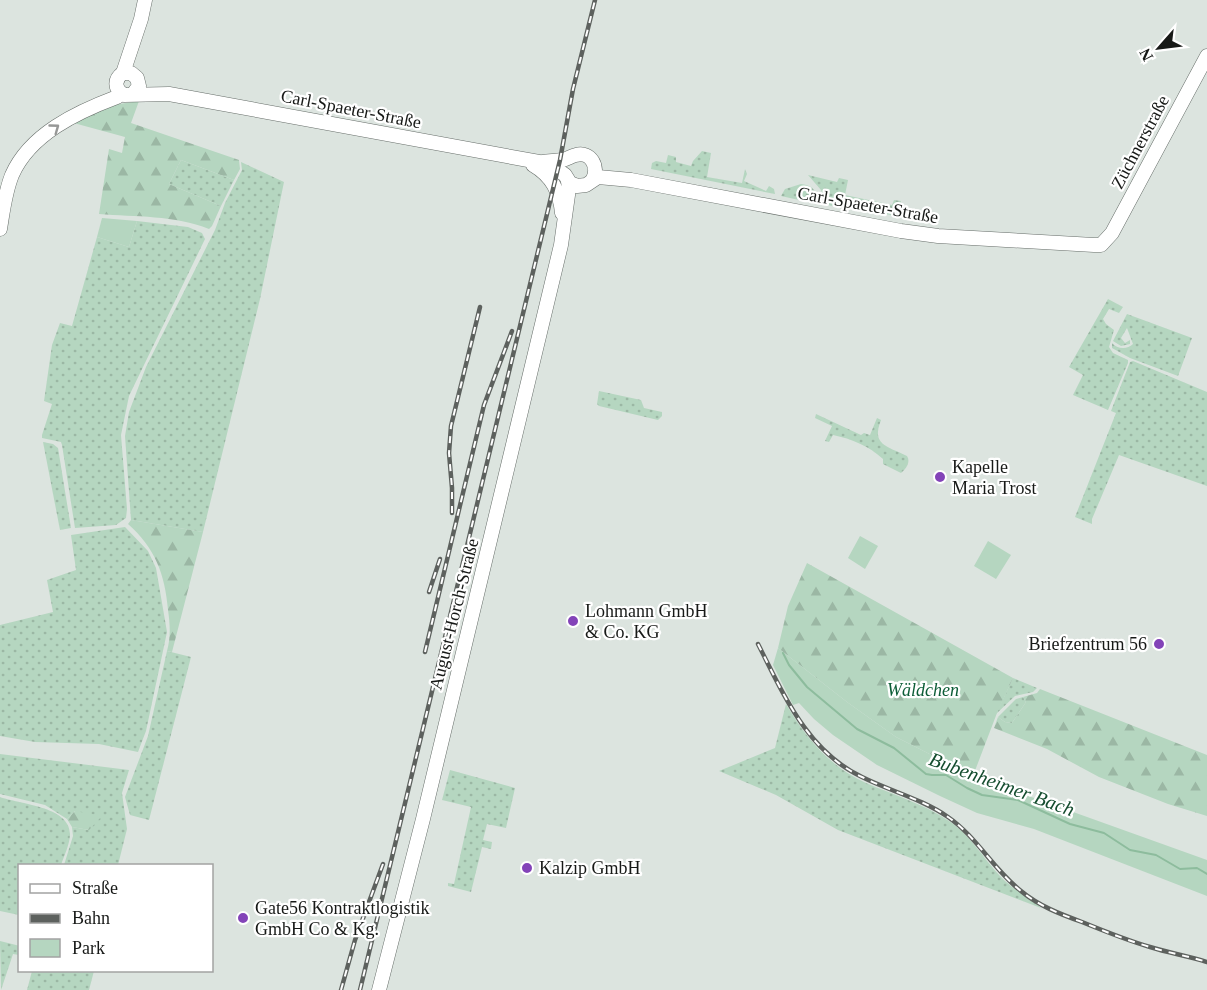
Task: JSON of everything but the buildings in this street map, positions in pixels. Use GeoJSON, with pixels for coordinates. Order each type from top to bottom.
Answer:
{"type":"FeatureCollection","features":[{"type":"Feature","properties":{"kind":"main road"},"geometry":{"type":"LineString","coordinates":[[0,229],[9,186],[26,152],[57,126],[130,84],[145,0]]}},
{"type":"Feature","properties":{"kind":"main road","name":"Züchnerstraße"},"geometry":{"type":"LineString","coordinates":[[1101,244],[1112,233],[1207,56]]}},
{"type":"Feature","properties":{"kind":"main road","name":"Carl-Spaeter-Straße"},"geometry":{"type":"LineString","coordinates":[[130,84],[169,94],[532,162],[555,168],[577,186],[591,178],[624,174],[631,180],[901,231],[971,238],[1101,244]]}},
{"type":"Feature","properties":{"kind":"main road","name":"Carl-Spaeter-Straße"},"geometry":{"type":"LineString","coordinates":[[532,162],[569,158],[577,154],[587,156],[594,162],[591,178]]}},
{"type":"Feature","properties":{"kind":"main road"},"geometry":{"type":"LineString","coordinates":[[566,178],[564,166],[569,158]]}},
{"type":"Feature","properties":{"kind":"main road","name":"Carl-Spaeter-Straße"},"geometry":{"type":"LineString","coordinates":[[532,162],[547,174],[557,191]]}},
{"type":"Feature","properties":{"kind":"main road","name":"August-Horch-Straße"},"geometry":{"type":"LineString","coordinates":[[379,990],[423,819],[561,245],[569,188],[566,178]]}},
{"type":"Feature","properties":{"kind":"main road","name":"August-Horch-Straße"},"geometry":{"type":"LineString","coordinates":[[561,245],[579,190],[591,178]]}},
{"type":"Feature","properties":{"kind":"main road","name":"August-Horch-Straße"},"geometry":{"type":"LineString","coordinates":[[557,191],[564,219]]}},
{"type":"Feature","properties":{"kind":"green space"},"geometry":{"type":"Polygon","coordinates":[[[139,101],[131,123],[239,160],[240,169],[234,180],[181,160],[169,184],[221,206],[209,229],[169,219],[99,214],[109,149],[122,153],[125,137],[70,122],[113,105],[139,101]]]}},
{"type":"Feature","properties":{"kind":"green space"},"geometry":{"type":"Polygon","coordinates":[[[702,151],[711,153],[707,177],[742,183],[745,169],[747,174],[744,181],[766,191],[769,186],[774,189],[775,194],[651,169],[652,163],[656,161],[666,163],[668,155],[676,157],[676,162],[691,166],[702,151]]]}},
{"type":"Feature","properties":{"kind":"green space"},"geometry":{"type":"Polygon","coordinates":[[[181,160],[234,180],[221,206],[169,184],[181,160]]]}},
{"type":"Feature","properties":{"kind":"green space"},"geometry":{"type":"Polygon","coordinates":[[[241,162],[284,182],[260,299],[203,532],[131,520],[125,436],[129,412],[146,367],[215,230],[225,203],[242,170],[241,162]]]}},
{"type":"Feature","properties":{"kind":"green space"},"geometry":{"type":"Polygon","coordinates":[[[808,175],[837,182],[839,178],[848,180],[845,195],[892,205],[894,200],[901,201],[898,216],[827,205],[821,190],[808,175]]]}},
{"type":"Feature","properties":{"kind":"green space"},"geometry":{"type":"Polygon","coordinates":[[[801,184],[814,190],[817,204],[781,196],[785,189],[801,184]]]}},
{"type":"Feature","properties":{"kind":"green space"},"geometry":{"type":"Polygon","coordinates":[[[102,218],[137,221],[129,247],[97,237],[102,218]]]}},
{"type":"Feature","properties":{"kind":"green space"},"geometry":{"type":"Polygon","coordinates":[[[137,221],[188,227],[202,233],[205,239],[129,396],[121,435],[126,518],[116,525],[75,528],[61,442],[42,438],[52,404],[44,401],[52,345],[60,323],[72,326],[97,237],[129,247],[137,221]]]}},
{"type":"Feature","properties":{"kind":"green space"},"geometry":{"type":"Polygon","coordinates":[[[1108,299],[1123,307],[1119,313],[1109,309],[1103,319],[1114,330],[1109,347],[1113,353],[1128,360],[1128,363],[1108,410],[1073,395],[1083,375],[1069,367],[1108,299]]]}},
{"type":"Feature","properties":{"kind":"green space"},"geometry":{"type":"Polygon","coordinates":[[[1127,314],[1192,338],[1178,376],[1130,358],[1112,348],[1112,343],[1122,348],[1133,344],[1127,328],[1121,338],[1125,343],[1130,340],[1130,344],[1121,346],[1113,341],[1127,314]]]}},
{"type":"Feature","properties":{"kind":"green space"},"geometry":{"type":"Polygon","coordinates":[[[1133,361],[1207,392],[1207,486],[1119,455],[1092,519],[1092,524],[1075,517],[1116,413],[1111,411],[1130,362],[1133,361]]]}},
{"type":"Feature","properties":{"kind":"green space"},"geometry":{"type":"Polygon","coordinates":[[[599,391],[641,400],[644,408],[662,412],[662,416],[658,420],[599,406],[597,404],[599,391]]]}},
{"type":"Feature","properties":{"kind":"green space"},"geometry":{"type":"Polygon","coordinates":[[[816,414],[861,435],[864,433],[870,435],[877,418],[881,420],[878,428],[880,440],[887,447],[907,456],[906,467],[901,473],[883,464],[883,459],[872,450],[847,439],[833,435],[829,442],[825,441],[832,426],[815,418],[816,414]]]}},
{"type":"Feature","properties":{"kind":"green space"},"geometry":{"type":"Polygon","coordinates":[[[43,442],[53,444],[58,448],[71,528],[60,530],[43,442]]]}},
{"type":"Feature","properties":{"kind":"green space"},"geometry":{"type":"Polygon","coordinates":[[[131,520],[203,532],[172,652],[167,651],[170,636],[169,620],[167,597],[161,573],[152,552],[128,524],[131,520]]]}},
{"type":"Feature","properties":{"kind":"green space"},"geometry":{"type":"Polygon","coordinates":[[[125,527],[148,551],[156,568],[167,632],[146,731],[138,752],[99,744],[35,742],[0,736],[0,625],[53,612],[47,580],[76,570],[71,535],[125,527]]]}},
{"type":"Feature","properties":{"kind":"green space"},"geometry":{"type":"Polygon","coordinates":[[[860,536],[878,546],[865,569],[848,558],[860,536]]]}},
{"type":"Feature","properties":{"kind":"green space"},"geometry":{"type":"Polygon","coordinates":[[[988,541],[1011,555],[996,579],[974,566],[988,541]]]}},
{"type":"Feature","properties":{"kind":"green space","name":"Wäldchen"},"geometry":{"type":"Polygon","coordinates":[[[807,563],[1013,678],[973,776],[896,737],[778,648],[788,606],[807,563]]]}},
{"type":"Feature","properties":{"kind":"green space"},"geometry":{"type":"Polygon","coordinates":[[[778,648],[896,737],[973,776],[1207,860],[1207,896],[1034,829],[977,813],[877,765],[833,735],[799,703],[793,705],[773,665],[778,648]]]}},
{"type":"Feature","properties":{"kind":"green space"},"geometry":{"type":"Polygon","coordinates":[[[167,651],[191,657],[149,820],[130,815],[125,797],[148,736],[167,651]]]}},
{"type":"Feature","properties":{"kind":"green space"},"geometry":{"type":"Polygon","coordinates":[[[1013,678],[1037,688],[1033,692],[1015,696],[996,714],[1013,678]]]}},
{"type":"Feature","properties":{"kind":"green space"},"geometry":{"type":"Polygon","coordinates":[[[1040,689],[1207,755],[1207,816],[1168,804],[1099,777],[1047,749],[994,728],[998,717],[1005,722],[1012,723],[1026,702],[1023,697],[1037,693],[1040,689]]]}},
{"type":"Feature","properties":{"kind":"green space"},"geometry":{"type":"Polygon","coordinates":[[[1023,697],[1026,702],[1012,723],[1005,722],[998,717],[1016,699],[1023,697]]]}},
{"type":"Feature","properties":{"kind":"green space"},"geometry":{"type":"Polygon","coordinates":[[[786,704],[811,740],[841,769],[949,821],[965,834],[1005,881],[1041,908],[838,830],[776,795],[719,771],[775,748],[786,704]]]}},
{"type":"Feature","properties":{"kind":"green space"},"geometry":{"type":"Polygon","coordinates":[[[0,754],[129,770],[122,793],[127,829],[118,864],[64,864],[73,836],[72,827],[89,830],[75,811],[67,819],[45,805],[0,794],[0,754]]]}},
{"type":"Feature","properties":{"kind":"green space"},"geometry":{"type":"Polygon","coordinates":[[[450,770],[515,788],[506,828],[487,824],[483,840],[492,842],[491,849],[482,847],[471,892],[448,886],[448,883],[454,884],[471,807],[442,800],[450,770]]]}},
{"type":"Feature","properties":{"kind":"green space"},"geometry":{"type":"Polygon","coordinates":[[[0,797],[53,812],[62,817],[68,825],[70,834],[61,864],[18,864],[18,915],[0,911],[0,797]]]}},
{"type":"Feature","properties":{"kind":"green space"},"geometry":{"type":"Polygon","coordinates":[[[75,811],[102,816],[89,830],[72,827],[67,819],[75,811]]]}},
{"type":"Feature","properties":{"kind":"green space"},"geometry":{"type":"Polygon","coordinates":[[[0,941],[18,946],[18,955],[13,954],[1,990],[0,941]]]}},
{"type":"Feature","properties":{"kind":"green space"},"geometry":{"type":"Polygon","coordinates":[[[32,972],[94,972],[89,990],[27,990],[32,972]]]}},
{"type":"Feature","properties":{"kind":"waterway","name":"Bubenheimer Bach"},"geometry":{"type":"LineString","coordinates":[[783,653],[789,665],[807,687],[857,729],[894,748],[926,774],[946,775],[982,795],[1018,800],[1070,824],[1104,833],[1130,850],[1156,855],[1180,869],[1197,868],[1207,874]]}},
{"type":"Feature","properties":{"kind":"railway"},"geometry":{"type":"LineString","coordinates":[[360,990],[560,160],[573,89],[595,0]]}},
{"type":"Feature","properties":{"kind":"railway"},"geometry":{"type":"LineString","coordinates":[[452,513],[449,453],[451,426],[480,307]]}},
{"type":"Feature","properties":{"kind":"railway"},"geometry":{"type":"LineString","coordinates":[[425,652],[484,405],[512,331]]}},
{"type":"Feature","properties":{"kind":"railway"},"geometry":{"type":"LineString","coordinates":[[429,592],[440,559]]}},
{"type":"Feature","properties":{"kind":"railway"},"geometry":{"type":"LineString","coordinates":[[758,644],[799,720],[826,752],[843,766],[862,777],[928,805],[948,817],[968,834],[1011,882],[1042,905],[1132,941],[1207,962]]}},
{"type":"Feature","properties":{"kind":"railway"},"geometry":{"type":"LineString","coordinates":[[341,990],[355,940],[383,864]]}},
{"type":"Feature","properties":{"kind":"place","name":"Kapelle Maria Trost"},"geometry":{"type":"Point","coordinates":[940,477]}},
{"type":"Feature","properties":{"kind":"place","name":"Lohmann GmbH & Co. KG"},"geometry":{"type":"Point","coordinates":[573,621]}},
{"type":"Feature","properties":{"kind":"place","name":"Briefzentrum 56"},"geometry":{"type":"Point","coordinates":[1159,644]}},
{"type":"Feature","properties":{"kind":"place","name":"Kalzip GmbH"},"geometry":{"type":"Point","coordinates":[527,868]}},
{"type":"Feature","properties":{"kind":"place","name":"Gate56 Kontraktlogistik GmbH Co & Kg."},"geometry":{"type":"Point","coordinates":[243,918]}}]}
